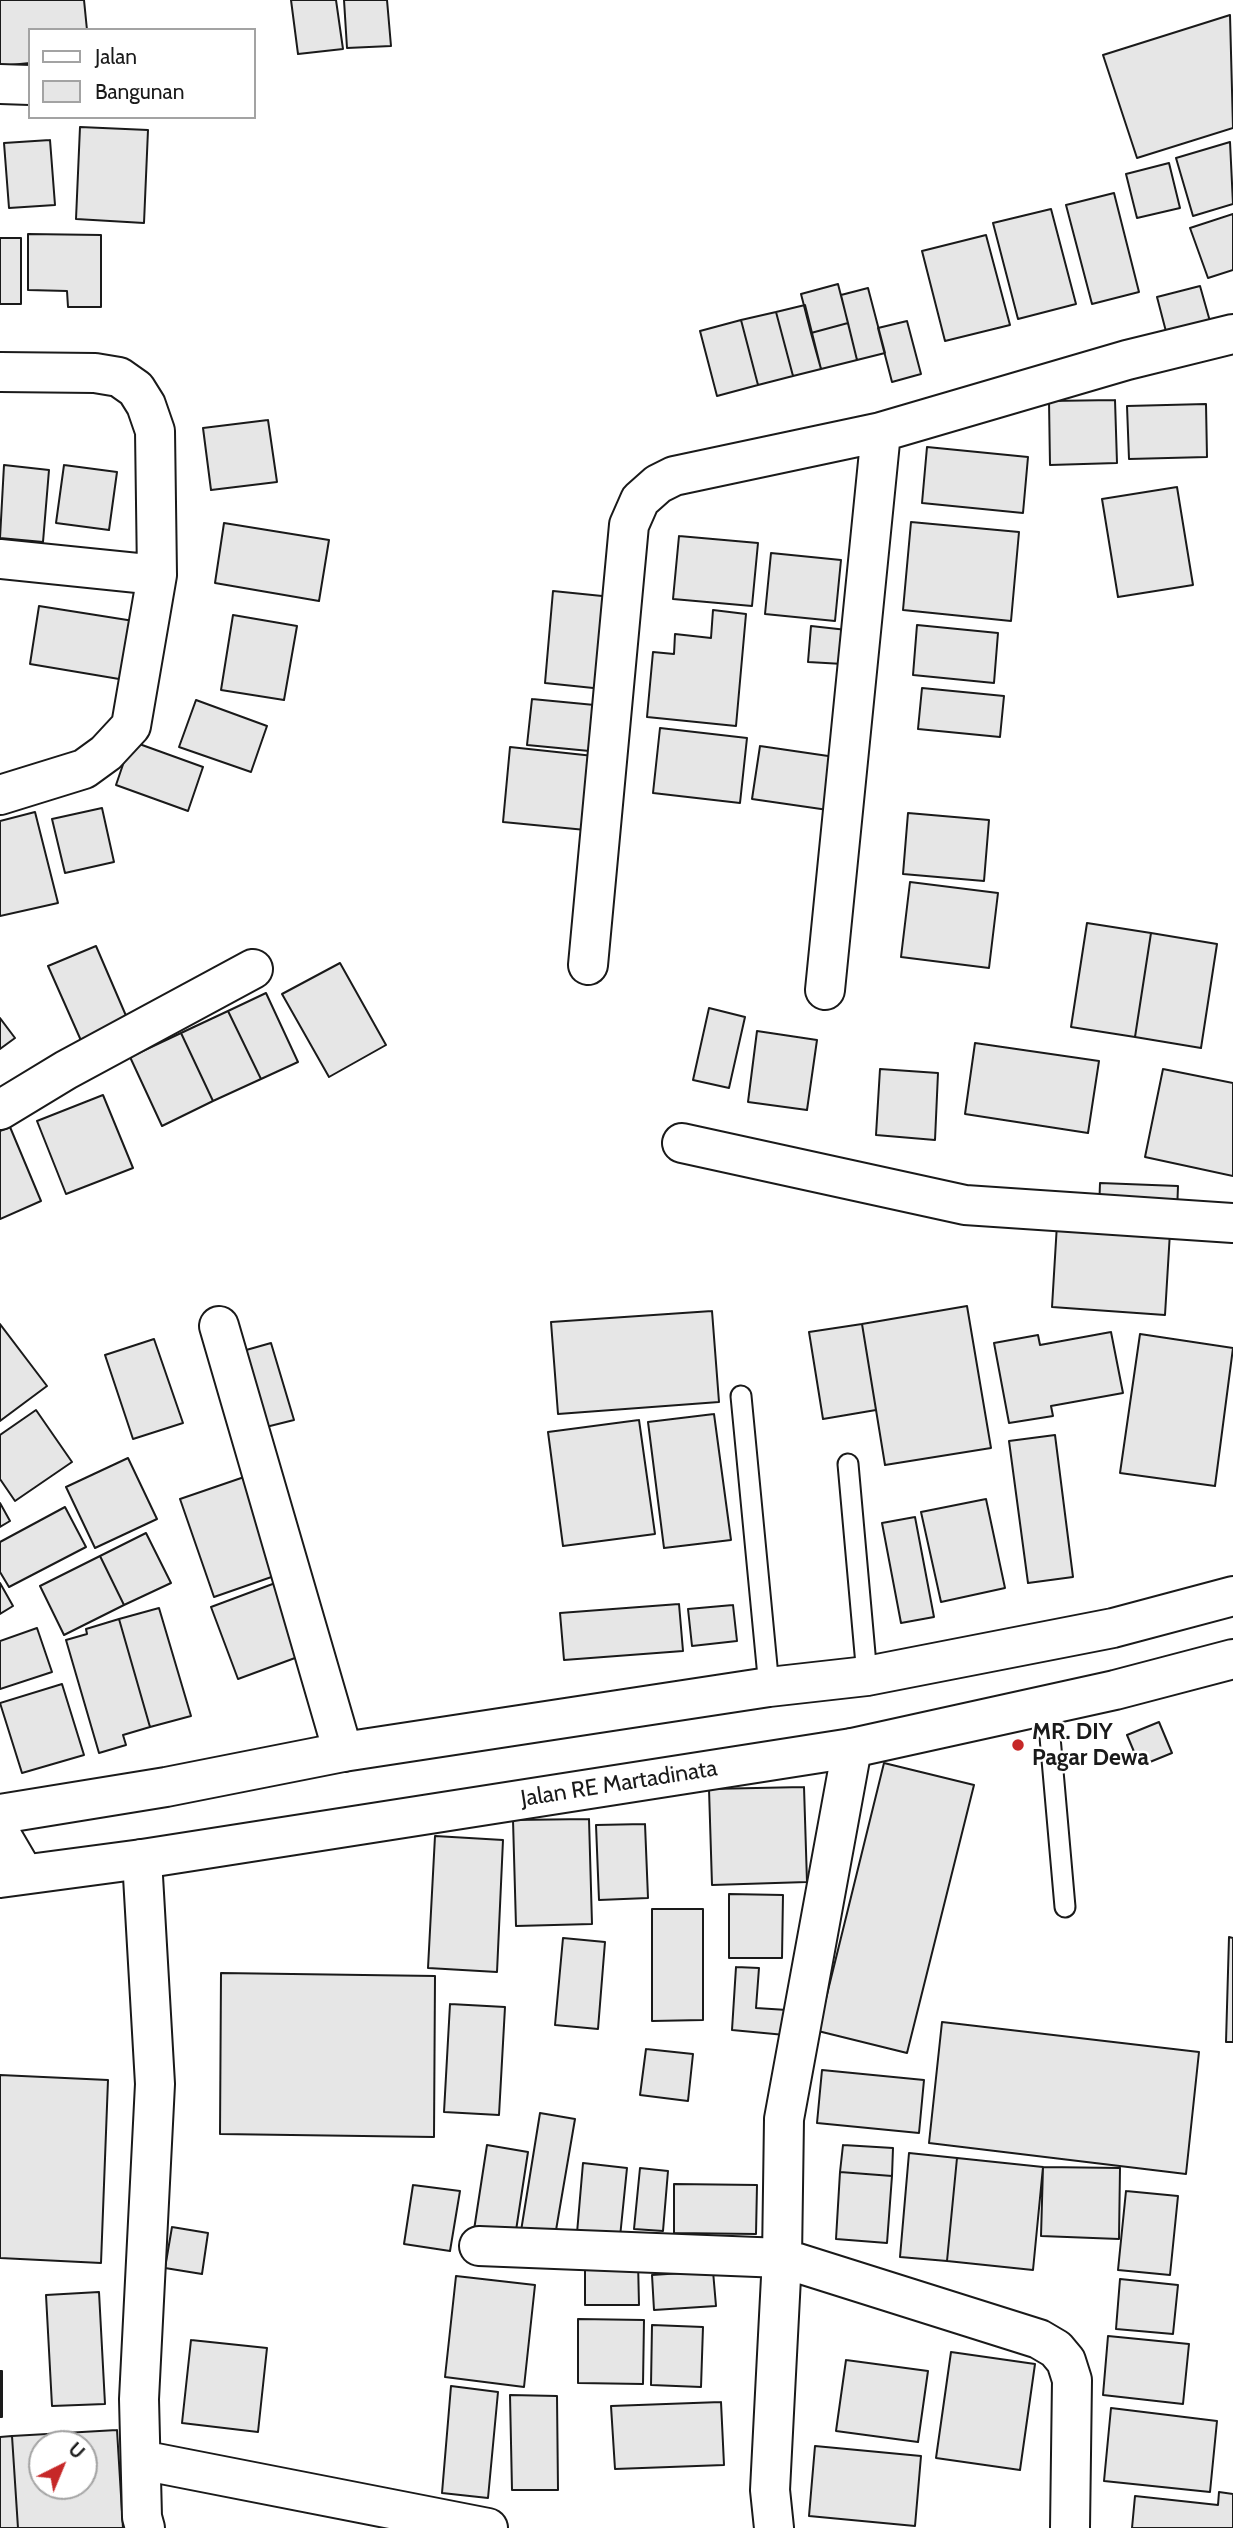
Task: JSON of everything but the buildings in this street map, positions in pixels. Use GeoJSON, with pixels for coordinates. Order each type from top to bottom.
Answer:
{"type":"FeatureCollection","features":[{"type":"Feature","properties":{"kind":"main road"},"geometry":{"type":"LineString","coordinates":[[0,84],[28,85]]}},
{"type":"Feature","properties":{"kind":"main road"},"geometry":{"type":"LineString","coordinates":[[588,965],[629,525],[640,500],[674,476],[881,432],[1127,360],[1233,334]]}},
{"type":"Feature","properties":{"kind":"main road"},"geometry":{"type":"LineString","coordinates":[[0,372],[95,373],[119,377],[136,389],[146,405],[155,431],[157,575],[131,726],[106,753],[84,769],[0,795]]}},
{"type":"Feature","properties":{"kind":"main road"},"geometry":{"type":"LineString","coordinates":[[825,989],[881,432]]}},
{"type":"Feature","properties":{"kind":"main road"},"geometry":{"type":"LineString","coordinates":[[0,559],[157,575]]}},
{"type":"Feature","properties":{"kind":"main road"},"geometry":{"type":"LineString","coordinates":[[0,1110],[66,1070],[253,969]]}},
{"type":"Feature","properties":{"kind":"main road"},"geometry":{"type":"LineString","coordinates":[[682,1143],[965,1205],[1233,1223]]}},
{"type":"Feature","properties":{"kind":"main road"},"geometry":{"type":"LineString","coordinates":[[219,1326],[343,1752]]}},
{"type":"Feature","properties":{"kind":"main road"},"geometry":{"type":"LineString","coordinates":[[0,1814],[166,1787],[343,1752],[769,1687],[867,1676],[1112,1628],[1233,1596]]}},
{"type":"Feature","properties":{"kind":"main road","name":"Jalan RE Martadinata"},"geometry":{"type":"LineString","coordinates":[[12,1876],[852,1748],[1115,1690],[1233,1659]]}},
{"type":"Feature","properties":{"kind":"main road"},"geometry":{"type":"LineString","coordinates":[[774,2528],[770,2490],[782,2258],[784,2119],[852,1748]]}},
{"type":"Feature","properties":{"kind":"main road"},"geometry":{"type":"LineString","coordinates":[[0,1833],[12,1876]]}},
{"type":"Feature","properties":{"kind":"main road"},"geometry":{"type":"LineString","coordinates":[[142,1858],[155,2084],[139,2399],[145,2528]]}},
{"type":"Feature","properties":{"kind":"main road"},"geometry":{"type":"LineString","coordinates":[[480,2246],[782,2258],[1039,2339],[1056,2349],[1066,2361],[1072,2380],[1070,2528]]}},
{"type":"Feature","properties":{"kind":"main road"},"geometry":{"type":"LineString","coordinates":[[141,2460],[488,2528]]}},
{"type":"Feature","properties":{"kind":"lane"},"geometry":{"type":"LineString","coordinates":[[741,1395],[769,1687]]}},
{"type":"Feature","properties":{"kind":"lane"},"geometry":{"type":"LineString","coordinates":[[848,1464],[867,1676]]}},
{"type":"Feature","properties":{"kind":"lane"},"geometry":{"type":"LineString","coordinates":[[1047,1703],[1065,1907]]}},
{"type":"Feature","properties":{"kind":"place","name":"MR. DIY Pagar Dewa"},"geometry":{"type":"Point","coordinates":[1018,1745]}}]}
